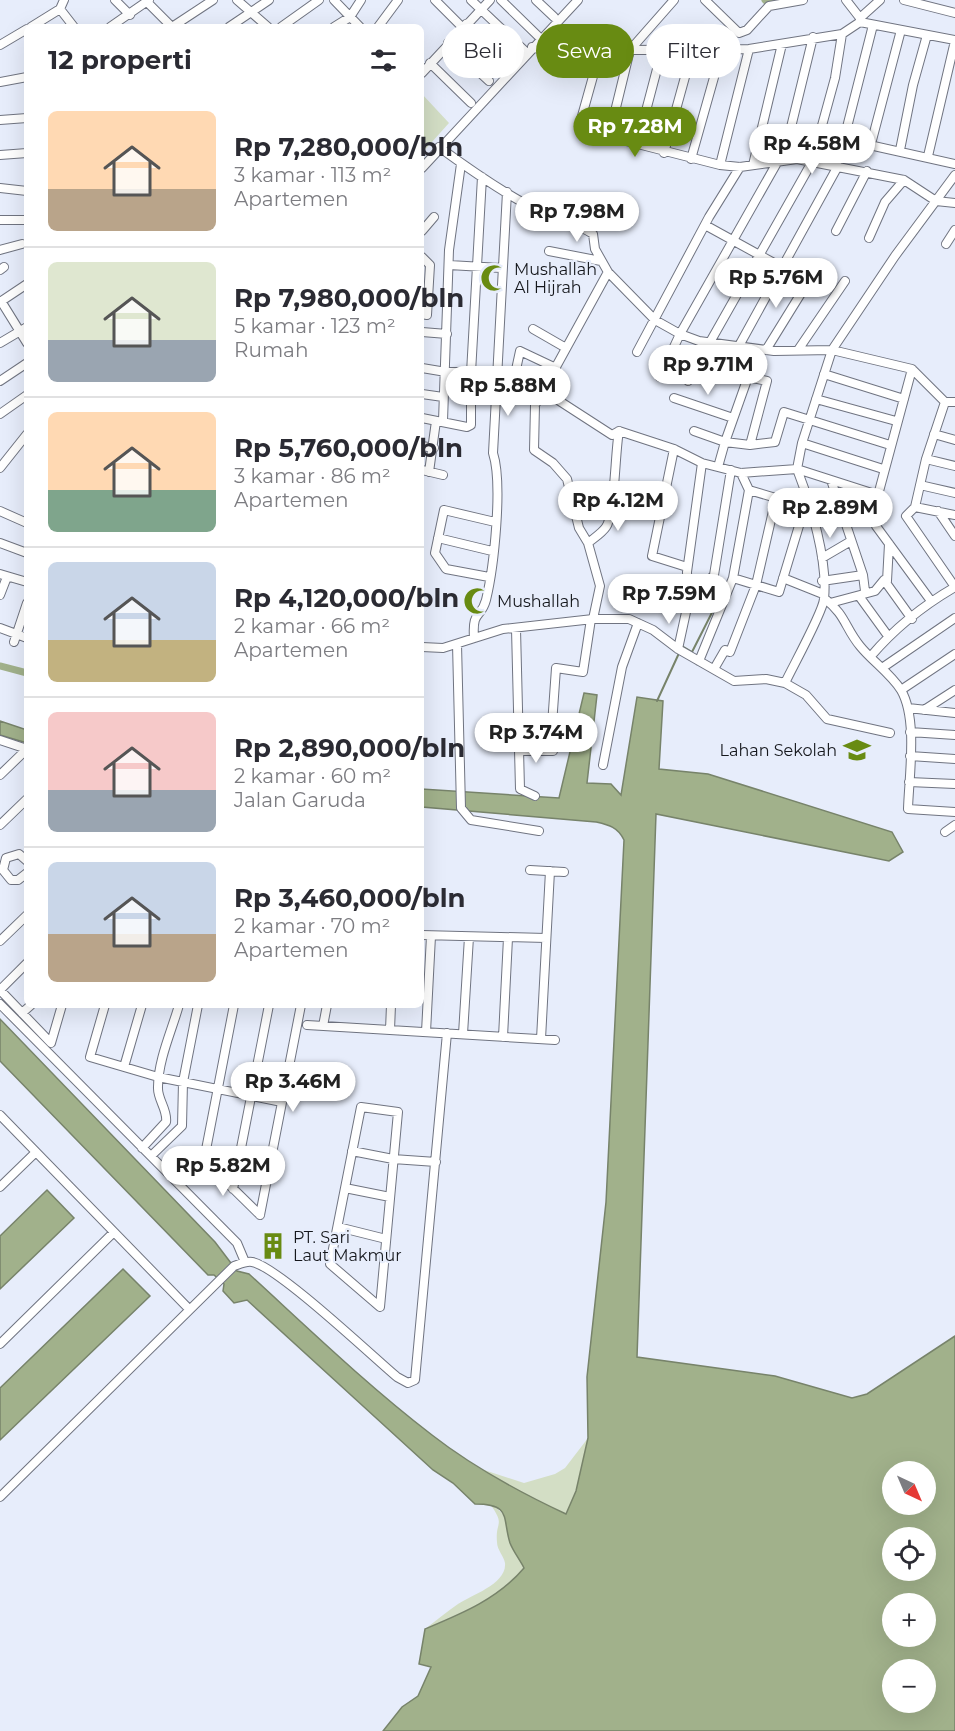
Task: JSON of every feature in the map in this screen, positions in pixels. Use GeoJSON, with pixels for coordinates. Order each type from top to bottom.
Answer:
{"type":"FeatureCollection","features":[{"type":"Feature","properties":{"kind":"street"},"geometry":{"type":"LineString","coordinates":[[36,24],[60,9],[64,0]]}},
{"type":"Feature","properties":{"kind":"street"},"geometry":{"type":"LineString","coordinates":[[115,0],[130,15]]}},
{"type":"Feature","properties":{"kind":"street"},"geometry":{"type":"LineString","coordinates":[[177,24],[213,0]]}},
{"type":"Feature","properties":{"kind":"street"},"geometry":{"type":"LineString","coordinates":[[237,0],[264,24]]}},
{"type":"Feature","properties":{"kind":"street"},"geometry":{"type":"LineString","coordinates":[[234,24],[269,0]]}},
{"type":"Feature","properties":{"kind":"street"},"geometry":{"type":"LineString","coordinates":[[285,24],[319,0]]}},
{"type":"Feature","properties":{"kind":"street"},"geometry":{"type":"LineString","coordinates":[[334,0],[357,24]]}},
{"type":"Feature","properties":{"kind":"street"},"geometry":{"type":"LineString","coordinates":[[339,24],[350,17],[361,0]]}},
{"type":"Feature","properties":{"kind":"street"},"geometry":{"type":"LineString","coordinates":[[380,24],[398,0]]}},
{"type":"Feature","properties":{"kind":"street"},"geometry":{"type":"LineString","coordinates":[[435,0],[463,24]]}},
{"type":"Feature","properties":{"kind":"street"},"geometry":{"type":"LineString","coordinates":[[471,0],[529,50],[536,51]]}},
{"type":"Feature","properties":{"kind":"street"},"geometry":{"type":"LineString","coordinates":[[465,24],[490,0]]}},
{"type":"Feature","properties":{"kind":"street"},"geometry":{"type":"LineString","coordinates":[[501,0],[536,34]]}},
{"type":"Feature","properties":{"kind":"street"},"geometry":{"type":"LineString","coordinates":[[536,0],[554,17]]}},
{"type":"Feature","properties":{"kind":"street"},"geometry":{"type":"LineString","coordinates":[[424,166],[529,50],[578,0]]}},
{"type":"Feature","properties":{"kind":"street"},"geometry":{"type":"LineString","coordinates":[[634,45],[674,0]]}},
{"type":"Feature","properties":{"kind":"street"},"geometry":{"type":"LineString","coordinates":[[705,0],[739,33],[747,30],[766,3],[803,0]]}},
{"type":"Feature","properties":{"kind":"street"},"geometry":{"type":"LineString","coordinates":[[846,0],[860,20],[873,25],[955,40],[927,156]]}},
{"type":"Feature","properties":{"kind":"street"},"geometry":{"type":"LineString","coordinates":[[741,49],[842,34],[880,0]]}},
{"type":"Feature","properties":{"kind":"street"},"geometry":{"type":"LineString","coordinates":[[904,0],[938,4],[955,13]]}},
{"type":"Feature","properties":{"kind":"street"},"geometry":{"type":"LineString","coordinates":[[115,24],[148,1],[169,24]]}},
{"type":"Feature","properties":{"kind":"street"},"geometry":{"type":"LineString","coordinates":[[60,9],[72,24]]}},
{"type":"Feature","properties":{"kind":"street"},"geometry":{"type":"LineString","coordinates":[[844,139],[873,25]]}},
{"type":"Feature","properties":{"kind":"street"},"geometry":{"type":"LineString","coordinates":[[871,144],[901,30]]}},
{"type":"Feature","properties":{"kind":"street"},"geometry":{"type":"LineString","coordinates":[[0,45],[24,31]]}},
{"type":"Feature","properties":{"kind":"street"},"geometry":{"type":"LineString","coordinates":[[688,381],[812,162],[835,78],[842,34]]}},
{"type":"Feature","properties":{"kind":"street"},"geometry":{"type":"LineString","coordinates":[[900,150],[913,85],[927,34]]}},
{"type":"Feature","properties":{"kind":"street"},"geometry":{"type":"LineString","coordinates":[[660,378],[680,334],[780,161],[813,37]]}},
{"type":"Feature","properties":{"kind":"street"},"geometry":{"type":"LineString","coordinates":[[753,165],[782,44]]}},
{"type":"Feature","properties":{"kind":"street"},"geometry":{"type":"LineString","coordinates":[[720,165],[749,49]]}},
{"type":"Feature","properties":{"kind":"street"},"geometry":{"type":"LineString","coordinates":[[424,68],[442,50]]}},
{"type":"Feature","properties":{"kind":"street"},"geometry":{"type":"LineString","coordinates":[[430,63],[471,103]]}},
{"type":"Feature","properties":{"kind":"street"},"geometry":{"type":"LineString","coordinates":[[0,82],[24,77]]}},
{"type":"Feature","properties":{"kind":"street"},"geometry":{"type":"LineString","coordinates":[[486,78],[489,81]]}},
{"type":"Feature","properties":{"kind":"street"},"geometry":{"type":"LineString","coordinates":[[592,78],[579,125],[583,130],[664,153],[720,165],[740,167],[780,161],[812,162],[867,171],[904,180],[936,201],[955,203]]}},
{"type":"Feature","properties":{"kind":"street"},"geometry":{"type":"LineString","coordinates":[[609,136],[623,78]]}},
{"type":"Feature","properties":{"kind":"street"},"geometry":{"type":"LineString","coordinates":[[637,145],[655,78]]}},
{"type":"Feature","properties":{"kind":"street"},"geometry":{"type":"LineString","coordinates":[[664,153],[685,78]]}},
{"type":"Feature","properties":{"kind":"street"},"geometry":{"type":"LineString","coordinates":[[691,159],[714,78]]}},
{"type":"Feature","properties":{"kind":"street"},"geometry":{"type":"LineString","coordinates":[[0,120],[24,118]]}},
{"type":"Feature","properties":{"kind":"street"},"geometry":{"type":"LineString","coordinates":[[820,134],[955,164]]}},
{"type":"Feature","properties":{"kind":"street"},"geometry":{"type":"LineString","coordinates":[[439,147],[460,164],[530,206],[584,228],[593,234],[601,261],[608,272],[655,321],[680,334],[709,342],[740,344],[766,350],[832,350],[912,369],[945,402],[955,402]]}},
{"type":"Feature","properties":{"kind":"street"},"geometry":{"type":"LineString","coordinates":[[0,155],[24,153]]}},
{"type":"Feature","properties":{"kind":"street"},"geometry":{"type":"LineString","coordinates":[[443,475],[425,471],[434,448],[440,421],[446,372],[449,265],[460,164]]}},
{"type":"Feature","properties":{"kind":"street"},"geometry":{"type":"LineString","coordinates":[[740,344],[838,166]]}},
{"type":"Feature","properties":{"kind":"street"},"geometry":{"type":"LineString","coordinates":[[636,352],[655,321],[705,225],[740,167]]}},
{"type":"Feature","properties":{"kind":"street"},"geometry":{"type":"LineString","coordinates":[[836,231],[867,171]]}},
{"type":"Feature","properties":{"kind":"street"},"geometry":{"type":"LineString","coordinates":[[785,682],[826,598],[822,581],[822,558],[808,496],[797,469],[809,419],[832,350],[895,256],[955,175]]}},
{"type":"Feature","properties":{"kind":"street"},"geometry":{"type":"LineString","coordinates":[[424,418],[467,427],[471,425],[471,373],[482,177]]}},
{"type":"Feature","properties":{"kind":"street"},"geometry":{"type":"LineString","coordinates":[[869,238],[885,202],[904,180]]}},
{"type":"Feature","properties":{"kind":"street"},"geometry":{"type":"LineString","coordinates":[[0,188],[24,190]]}},
{"type":"Feature","properties":{"kind":"street"},"geometry":{"type":"LineString","coordinates":[[474,638],[473,620],[485,603],[499,494],[498,468],[493,453],[501,268],[507,192]]}},
{"type":"Feature","properties":{"kind":"street"},"geometry":{"type":"LineString","coordinates":[[424,229],[434,217]]}},
{"type":"Feature","properties":{"kind":"street"},"geometry":{"type":"LineString","coordinates":[[0,220],[24,220]]}},
{"type":"Feature","properties":{"kind":"street"},"geometry":{"type":"LineString","coordinates":[[705,225],[783,268]]}},
{"type":"Feature","properties":{"kind":"street"},"geometry":{"type":"LineString","coordinates":[[946,244],[955,230]]}},
{"type":"Feature","properties":{"kind":"street"},"geometry":{"type":"LineString","coordinates":[[0,250],[22,244]]}},
{"type":"Feature","properties":{"kind":"street"},"geometry":{"type":"LineString","coordinates":[[549,251],[601,261]]}},
{"type":"Feature","properties":{"kind":"street"},"geometry":{"type":"LineString","coordinates":[[424,259],[430,265],[428,315],[424,314]]}},
{"type":"Feature","properties":{"kind":"street"},"geometry":{"type":"LineString","coordinates":[[449,265],[501,268]]}},
{"type":"Feature","properties":{"kind":"street"},"geometry":{"type":"LineString","coordinates":[[566,734],[558,733],[552,725],[556,668],[583,672],[600,586],[588,543],[579,528],[567,479],[553,463],[534,450],[535,405],[608,272]]}},
{"type":"Feature","properties":{"kind":"street"},"geometry":{"type":"LineString","coordinates":[[798,350],[845,281]]}},
{"type":"Feature","properties":{"kind":"street"},"geometry":{"type":"LineString","coordinates":[[766,350],[808,282]]}},
{"type":"Feature","properties":{"kind":"street"},"geometry":{"type":"LineString","coordinates":[[24,290],[1,302],[24,339]]}},
{"type":"Feature","properties":{"kind":"street"},"geometry":{"type":"LineString","coordinates":[[424,299],[428,304]]}},
{"type":"Feature","properties":{"kind":"street"},"geometry":{"type":"LineString","coordinates":[[0,343],[24,328]]}},
{"type":"Feature","properties":{"kind":"street"},"geometry":{"type":"LineString","coordinates":[[533,329],[566,348]]}},
{"type":"Feature","properties":{"kind":"street"},"geometry":{"type":"LineString","coordinates":[[424,332],[447,334]]}},
{"type":"Feature","properties":{"kind":"street"},"geometry":{"type":"LineString","coordinates":[[514,379],[520,351],[556,368]]}},
{"type":"Feature","properties":{"kind":"street"},"geometry":{"type":"LineString","coordinates":[[0,381],[24,365]]}},
{"type":"Feature","properties":{"kind":"street"},"geometry":{"type":"LineString","coordinates":[[424,368],[446,372],[497,372]]}},
{"type":"Feature","properties":{"kind":"street"},"geometry":{"type":"LineString","coordinates":[[912,369],[883,469],[876,526],[930,601]]}},
{"type":"Feature","properties":{"kind":"street"},"geometry":{"type":"LineString","coordinates":[[824,374],[904,399]]}},
{"type":"Feature","properties":{"kind":"street"},"geometry":{"type":"LineString","coordinates":[[718,467],[748,377],[767,381],[750,445]]}},
{"type":"Feature","properties":{"kind":"street"},"geometry":{"type":"LineString","coordinates":[[544,392],[612,435],[619,431],[674,449],[702,463],[741,473],[797,469],[878,495]]}},
{"type":"Feature","properties":{"kind":"street"},"geometry":{"type":"LineString","coordinates":[[424,394],[443,397]]}},
{"type":"Feature","properties":{"kind":"street"},"geometry":{"type":"LineString","coordinates":[[0,414],[24,397]]}},
{"type":"Feature","properties":{"kind":"street"},"geometry":{"type":"LineString","coordinates":[[674,398],[733,418]]}},
{"type":"Feature","properties":{"kind":"street"},"geometry":{"type":"LineString","coordinates":[[816,399],[896,421]]}},
{"type":"Feature","properties":{"kind":"street"},"geometry":{"type":"LineString","coordinates":[[871,656],[888,636],[912,620],[930,601],[955,587],[907,518],[907,513],[915,507],[926,459],[945,402]]}},
{"type":"Feature","properties":{"kind":"street"},"geometry":{"type":"LineString","coordinates":[[694,430],[725,442],[750,445],[775,442],[784,412],[890,445]]}},
{"type":"Feature","properties":{"kind":"street"},"geometry":{"type":"LineString","coordinates":[[588,543],[606,528],[610,517],[619,431]]}},
{"type":"Feature","properties":{"kind":"street"},"geometry":{"type":"LineString","coordinates":[[934,434],[955,440]]}},
{"type":"Feature","properties":{"kind":"street"},"geometry":{"type":"LineString","coordinates":[[0,468],[24,438]]}},
{"type":"Feature","properties":{"kind":"street"},"geometry":{"type":"LineString","coordinates":[[802,443],[883,469]]}},
{"type":"Feature","properties":{"kind":"street"},"geometry":{"type":"LineString","coordinates":[[424,446],[434,448]]}},
{"type":"Feature","properties":{"kind":"street"},"geometry":{"type":"LineString","coordinates":[[674,449],[652,556],[687,567]]}},
{"type":"Feature","properties":{"kind":"street"},"geometry":{"type":"LineString","coordinates":[[926,459],[955,466]]}},
{"type":"Feature","properties":{"kind":"street"},"geometry":{"type":"LineString","coordinates":[[678,649],[688,603],[687,567],[702,463]]}},
{"type":"Feature","properties":{"kind":"street"},"geometry":{"type":"LineString","coordinates":[[688,603],[714,575],[731,470]]}},
{"type":"Feature","properties":{"kind":"street"},"geometry":{"type":"LineString","coordinates":[[699,661],[733,578],[749,490],[741,473]]}},
{"type":"Feature","properties":{"kind":"street"},"geometry":{"type":"LineString","coordinates":[[831,480],[863,575],[862,594],[888,636]]}},
{"type":"Feature","properties":{"kind":"street"},"geometry":{"type":"LineString","coordinates":[[920,485],[955,493]]}},
{"type":"Feature","properties":{"kind":"street"},"geometry":{"type":"LineString","coordinates":[[749,490],[803,506]]}},
{"type":"Feature","properties":{"kind":"street"},"geometry":{"type":"LineString","coordinates":[[733,578],[779,592],[803,506],[808,496]]}},
{"type":"Feature","properties":{"kind":"street"},"geometry":{"type":"LineString","coordinates":[[714,669],[725,650],[730,652],[756,585],[776,498]]}},
{"type":"Feature","properties":{"kind":"street"},"geometry":{"type":"LineString","coordinates":[[915,507],[955,515]]}},
{"type":"Feature","properties":{"kind":"street"},"geometry":{"type":"LineString","coordinates":[[489,577],[446,569],[435,553],[444,510],[495,522]]}},
{"type":"Feature","properties":{"kind":"street"},"geometry":{"type":"LineString","coordinates":[[0,511],[24,522]]}},
{"type":"Feature","properties":{"kind":"street"},"geometry":{"type":"LineString","coordinates":[[938,511],[955,536]]}},
{"type":"Feature","properties":{"kind":"street"},"geometry":{"type":"LineString","coordinates":[[438,538],[492,551]]}},
{"type":"Feature","properties":{"kind":"street"},"geometry":{"type":"LineString","coordinates":[[822,558],[851,541]]}},
{"type":"Feature","properties":{"kind":"street"},"geometry":{"type":"LineString","coordinates":[[0,543],[24,552]]}},
{"type":"Feature","properties":{"kind":"street"},"geometry":{"type":"LineString","coordinates":[[826,598],[875,591],[884,580],[887,581],[889,544]]}},
{"type":"Feature","properties":{"kind":"street"},"geometry":{"type":"LineString","coordinates":[[0,595],[4,575],[24,581]]}},
{"type":"Feature","properties":{"kind":"street"},"geometry":{"type":"LineString","coordinates":[[822,581],[863,575]]}},
{"type":"Feature","properties":{"kind":"street"},"geometry":{"type":"LineString","coordinates":[[783,578],[826,598],[846,620],[862,649],[871,656],[900,690],[908,708],[910,732],[908,809],[955,812]]}},
{"type":"Feature","properties":{"kind":"street"},"geometry":{"type":"LineString","coordinates":[[884,580],[912,620]]}},
{"type":"Feature","properties":{"kind":"street"},"geometry":{"type":"LineString","coordinates":[[15,638],[24,612]]}},
{"type":"Feature","properties":{"kind":"street"},"geometry":{"type":"LineString","coordinates":[[424,647],[443,648],[488,632],[592,619],[620,618],[653,630],[678,649],[734,681],[766,679],[785,682],[806,695],[826,719],[890,732]]}},
{"type":"Feature","properties":{"kind":"street"},"geometry":{"type":"LineString","coordinates":[[882,668],[955,618]]}},
{"type":"Feature","properties":{"kind":"street"},"geometry":{"type":"LineString","coordinates":[[603,765],[622,667],[638,623]]}},
{"type":"Feature","properties":{"kind":"street"},"geometry":{"type":"LineString","coordinates":[[0,628],[15,638],[24,638]]}},
{"type":"Feature","properties":{"kind":"street"},"geometry":{"type":"LineString","coordinates":[[516,628],[520,789],[535,796]]}},
{"type":"Feature","properties":{"kind":"street"},"geometry":{"type":"LineString","coordinates":[[457,644],[461,808],[471,820],[539,831]]}},
{"type":"Feature","properties":{"kind":"street"},"geometry":{"type":"LineString","coordinates":[[900,690],[955,654]]}},
{"type":"Feature","properties":{"kind":"street"},"geometry":{"type":"LineString","coordinates":[[924,710],[955,690]]}},
{"type":"Feature","properties":{"kind":"street"},"geometry":{"type":"LineString","coordinates":[[908,708],[955,713]]}},
{"type":"Feature","properties":{"kind":"street"},"geometry":{"type":"LineString","coordinates":[[910,732],[955,735]]}},
{"type":"Feature","properties":{"kind":"street"},"geometry":{"type":"LineString","coordinates":[[0,740],[24,748]]}},
{"type":"Feature","properties":{"kind":"street"},"geometry":{"type":"LineString","coordinates":[[520,751],[553,751]]}},
{"type":"Feature","properties":{"kind":"street"},"geometry":{"type":"LineString","coordinates":[[0,775],[24,752]]}},
{"type":"Feature","properties":{"kind":"street"},"geometry":{"type":"LineString","coordinates":[[910,756],[955,759]]}},
{"type":"Feature","properties":{"kind":"street"},"geometry":{"type":"LineString","coordinates":[[909,782],[955,784]]}},
{"type":"Feature","properties":{"kind":"street"},"geometry":{"type":"LineString","coordinates":[[0,825],[24,802]]}},
{"type":"Feature","properties":{"kind":"street"},"geometry":{"type":"LineString","coordinates":[[945,832],[955,825]]}},
{"type":"Feature","properties":{"kind":"street"},"geometry":{"type":"LineString","coordinates":[[24,857],[19,854],[3,855],[3,879],[11,880],[24,877]]}},
{"type":"Feature","properties":{"kind":"street"},"geometry":{"type":"LineString","coordinates":[[530,870],[564,872]]}},
{"type":"Feature","properties":{"kind":"street"},"geometry":{"type":"LineString","coordinates":[[541,1039],[550,871]]}},
{"type":"Feature","properties":{"kind":"street"},"geometry":{"type":"LineString","coordinates":[[0,941],[24,918]]}},
{"type":"Feature","properties":{"kind":"street"},"geometry":{"type":"LineString","coordinates":[[424,935],[546,938]]}},
{"type":"Feature","properties":{"kind":"street"},"geometry":{"type":"LineString","coordinates":[[426,1032],[431,936]]}},
{"type":"Feature","properties":{"kind":"street"},"geometry":{"type":"LineString","coordinates":[[464,1034],[469,937]]}},
{"type":"Feature","properties":{"kind":"street"},"geometry":{"type":"LineString","coordinates":[[503,1037],[508,938]]}},
{"type":"Feature","properties":{"kind":"street"},"geometry":{"type":"LineString","coordinates":[[24,966],[0,990],[51,1043],[61,1008]]}},
{"type":"Feature","properties":{"kind":"street"},"geometry":{"type":"LineString","coordinates":[[0,1004],[237,1243],[245,1262]]}},
{"type":"Feature","properties":{"kind":"street"},"geometry":{"type":"LineString","coordinates":[[22,1013],[28,1008]]}},
{"type":"Feature","properties":{"kind":"street"},"geometry":{"type":"LineString","coordinates":[[104,1008],[90,1057],[158,1077],[282,1102]]}},
{"type":"Feature","properties":{"kind":"street"},"geometry":{"type":"LineString","coordinates":[[124,1067],[141,1008]]}},
{"type":"Feature","properties":{"kind":"street"},"geometry":{"type":"LineString","coordinates":[[142,1148],[166,1122],[167,1117],[158,1095],[158,1077],[178,1008]]}},
{"type":"Feature","properties":{"kind":"street"},"geometry":{"type":"LineString","coordinates":[[151,1156],[182,1126],[183,1082],[197,1008]]}},
{"type":"Feature","properties":{"kind":"street"},"geometry":{"type":"LineString","coordinates":[[233,1008],[204,1161],[260,1215],[300,1008]]}},
{"type":"Feature","properties":{"kind":"street"},"geometry":{"type":"LineString","coordinates":[[233,1189],[268,1008]]}},
{"type":"Feature","properties":{"kind":"street"},"geometry":{"type":"LineString","coordinates":[[322,1026],[326,1008]]}},
{"type":"Feature","properties":{"kind":"street"},"geometry":{"type":"LineString","coordinates":[[390,1030],[391,1008]]}},
{"type":"Feature","properties":{"kind":"street"},"geometry":{"type":"LineString","coordinates":[[307,1025],[555,1040]]}},
{"type":"Feature","properties":{"kind":"street"},"geometry":{"type":"LineString","coordinates":[[0,1497],[189,1309],[234,1266],[245,1262],[260,1264],[282,1279],[397,1377],[412,1383],[417,1375],[447,1034]]}},
{"type":"Feature","properties":{"kind":"street"},"geometry":{"type":"LineString","coordinates":[[361,1107],[398,1112],[380,1307],[330,1264],[352,1151],[361,1107]]}},
{"type":"Feature","properties":{"kind":"street"},"geometry":{"type":"LineString","coordinates":[[0,1115],[189,1309]]}},
{"type":"Feature","properties":{"kind":"street"},"geometry":{"type":"LineString","coordinates":[[352,1151],[393,1159],[436,1162]]}},
{"type":"Feature","properties":{"kind":"street"},"geometry":{"type":"LineString","coordinates":[[0,1187],[35,1153]]}},
{"type":"Feature","properties":{"kind":"street"},"geometry":{"type":"LineString","coordinates":[[345,1188],[390,1197]]}},
{"type":"Feature","properties":{"kind":"street"},"geometry":{"type":"LineString","coordinates":[[338,1227],[386,1239]]}},
{"type":"Feature","properties":{"kind":"street"},"geometry":{"type":"LineString","coordinates":[[0,1344],[114,1232]]}},
{"type":"Feature","properties":{"kind":"shaded area"},"geometry":{"type":"Polygon","coordinates":[[[424,96],[449,123],[424,151],[424,96]]]}},
{"type":"Feature","properties":{"kind":"shaded area"},"geometry":{"type":"Polygon","coordinates":[[[584,693],[597,695],[587,783],[611,784],[621,795],[637,697],[663,701],[659,769],[708,774],[892,832],[903,852],[889,861],[656,814],[637,1357],[775,1376],[852,1398],[867,1394],[955,1336],[955,1731],[383,1731],[402,1707],[418,1696],[431,1667],[419,1664],[425,1629],[491,1597],[524,1568],[510,1543],[503,1514],[495,1507],[475,1504],[453,1483],[433,1470],[247,1300],[234,1303],[223,1291],[224,1284],[214,1275],[208,1275],[0,1061],[0,1019],[215,1242],[237,1271],[249,1274],[361,1377],[448,1447],[497,1478],[566,1514],[576,1491],[588,1438],[587,1377],[606,1202],[624,840],[613,827],[596,822],[424,807],[424,789],[559,798],[584,693]]]}},
{"type":"Feature","properties":{"kind":"shaded area"},"geometry":{"type":"Polygon","coordinates":[[[0,721],[24,729],[24,742],[0,735],[0,721]]]}},
{"type":"Feature","properties":{"kind":"shaded area"},"geometry":{"type":"Polygon","coordinates":[[[47,1190],[74,1218],[0,1289],[0,1236],[47,1190]]]}},
{"type":"Feature","properties":{"kind":"shaded area"},"geometry":{"type":"Polygon","coordinates":[[[123,1269],[150,1296],[0,1440],[0,1388],[123,1269]]]}},
{"type":"Feature","properties":{"kind":"shaded area"},"geometry":{"type":"Polygon","coordinates":[[[588,1438],[576,1491],[566,1514],[515,1490],[481,1469],[524,1483],[555,1474],[565,1468],[588,1438]]]}},
{"type":"Feature","properties":{"kind":"shaded area"},"geometry":{"type":"Polygon","coordinates":[[[490,1504],[504,1516],[511,1544],[525,1568],[515,1579],[491,1597],[425,1629],[458,1604],[494,1583],[504,1570],[505,1563],[497,1545],[499,1520],[490,1504]]]}},
{"type":"Feature","properties":{"kind":"waterway"},"geometry":{"type":"LineString","coordinates":[[765,0],[768,3],[772,0]]}},
{"type":"Feature","properties":{"kind":"waterway"},"geometry":{"type":"LineString","coordinates":[[682,646],[692,652],[727,583]]}},
{"type":"Feature","properties":{"kind":"waterway"},"geometry":{"type":"LineString","coordinates":[[657,701],[680,651]]}},
{"type":"Feature","properties":{"kind":"waterway"},"geometry":{"type":"LineString","coordinates":[[0,666],[24,672]]}},
{"type":"Feature","properties":{"kind":"place","name":"Mushallah Al Hijrah"},"geometry":{"type":"Point","coordinates":[494,278]}},
{"type":"Feature","properties":{"kind":"place","name":"Mushallah"},"geometry":{"type":"Point","coordinates":[477,601]}},
{"type":"Feature","properties":{"kind":"place","name":"Lahan Sekolah"},"geometry":{"type":"Point","coordinates":[857,750]}},
{"type":"Feature","properties":{"kind":"place","name":"PT. Sari Laut Makmur"},"geometry":{"type":"Point","coordinates":[273,1246]}}]}
